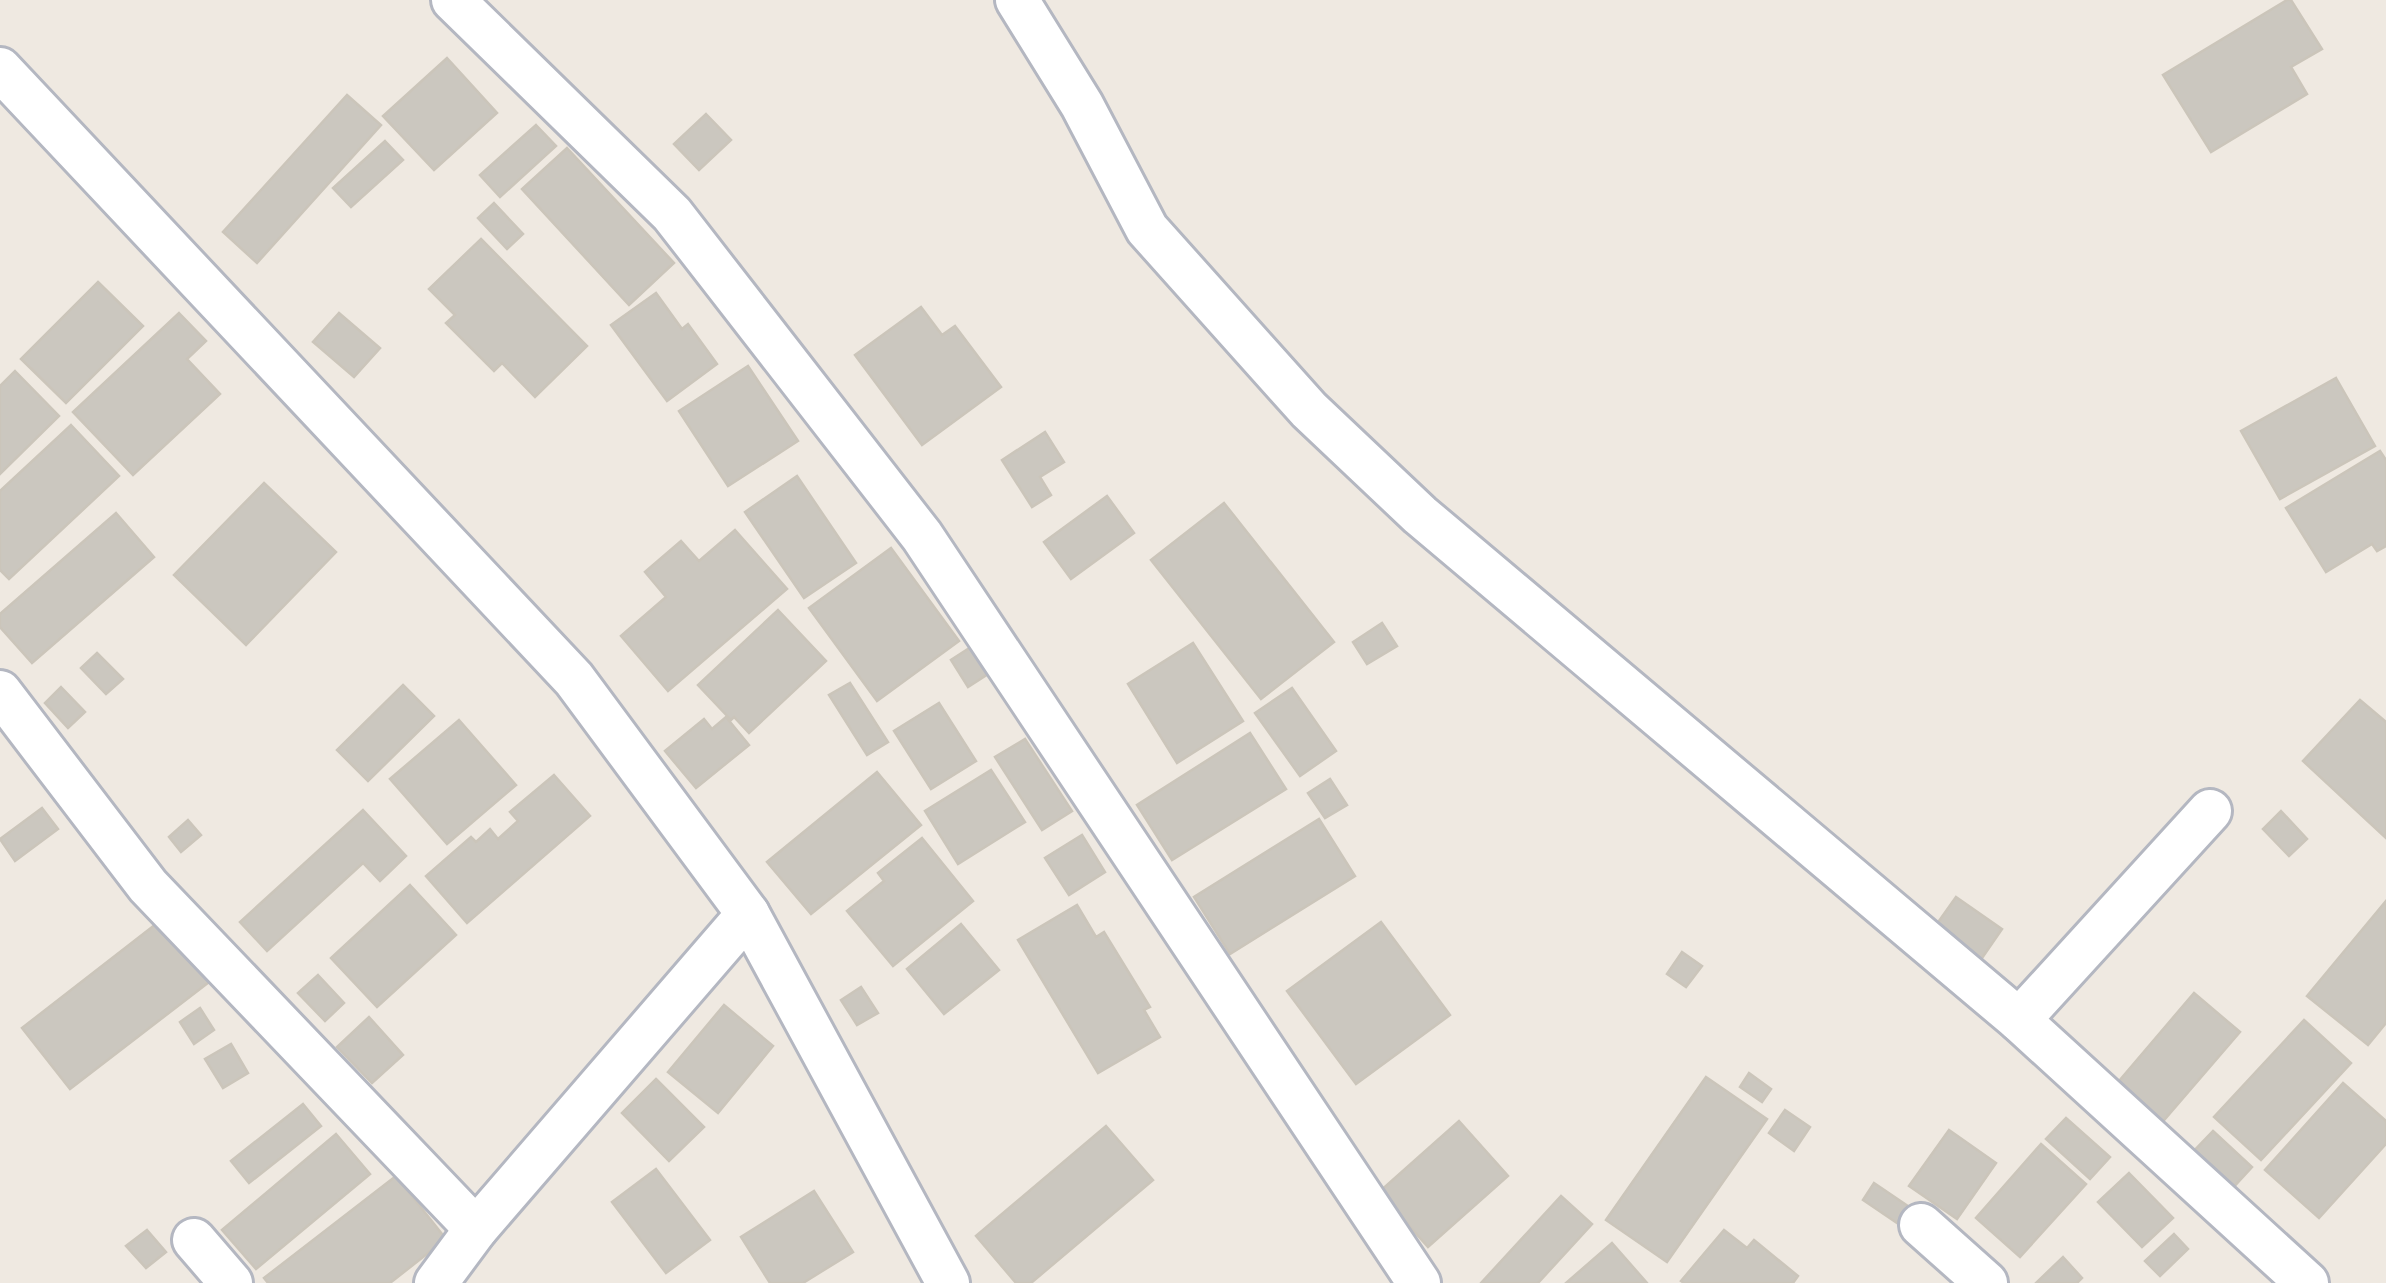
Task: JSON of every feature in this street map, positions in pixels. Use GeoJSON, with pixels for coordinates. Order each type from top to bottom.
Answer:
{"type":"FeatureCollection","features":[{"type":"Feature","properties":{"kind":"street"},"geometry":{"type":"LineString","coordinates":[[453,0],[672,214],[922,536],[1419,1283]]}},
{"type":"Feature","properties":{"kind":"street"},"geometry":{"type":"LineString","coordinates":[[1017,0],[1082,105],[1147,229],[1308,410],[1420,515],[2019,1020],[2306,1283]]}},
{"type":"Feature","properties":{"kind":"street"},"geometry":{"type":"LineString","coordinates":[[0,68],[574,679],[748,914],[948,1283]]}},
{"type":"Feature","properties":{"kind":"street"},"geometry":{"type":"LineString","coordinates":[[0,692],[148,886],[476,1229]]}},
{"type":"Feature","properties":{"kind":"street"},"geometry":{"type":"LineString","coordinates":[[2019,1020],[2210,810]]}},
{"type":"Feature","properties":{"kind":"street"},"geometry":{"type":"LineString","coordinates":[[436,1283],[476,1229],[748,914]]}},
{"type":"Feature","properties":{"kind":"street"},"geometry":{"type":"LineString","coordinates":[[1921,1225],[1986,1283]]}},
{"type":"Feature","properties":{"kind":"street"},"geometry":{"type":"LineString","coordinates":[[194,1240],[231,1283]]}},
{"type":"Feature","properties":{"kind":"building"},"geometry":{"type":"Polygon","coordinates":[[[2291,0],[2322,49],[2291,67],[2307,94],[2211,152],[2163,75],[2291,0]]]}},
{"type":"Feature","properties":{"kind":"building"},"geometry":{"type":"Polygon","coordinates":[[[447,58],[497,113],[434,170],[383,116],[447,58]]]}},
{"type":"Feature","properties":{"kind":"building"},"geometry":{"type":"Polygon","coordinates":[[[347,95],[381,125],[257,263],[223,232],[347,95]]]}},
{"type":"Feature","properties":{"kind":"building"},"geometry":{"type":"Polygon","coordinates":[[[706,114],[731,140],[699,170],[674,144],[706,114]]]}},
{"type":"Feature","properties":{"kind":"building"},"geometry":{"type":"Polygon","coordinates":[[[536,125],[556,146],[500,197],[480,175],[536,125]]]}},
{"type":"Feature","properties":{"kind":"building"},"geometry":{"type":"Polygon","coordinates":[[[385,141],[403,160],[351,207],[333,188],[385,141]]]}},
{"type":"Feature","properties":{"kind":"building"},"geometry":{"type":"Polygon","coordinates":[[[567,148],[674,263],[629,305],[522,189],[567,148]]]}},
{"type":"Feature","properties":{"kind":"building"},"geometry":{"type":"Polygon","coordinates":[[[494,203],[523,234],[507,249],[478,218],[494,203]]]}},
{"type":"Feature","properties":{"kind":"building"},"geometry":{"type":"Polygon","coordinates":[[[481,239],[587,346],[535,397],[502,363],[494,371],[446,323],[455,315],[429,289],[481,239]]]}},
{"type":"Feature","properties":{"kind":"building"},"geometry":{"type":"Polygon","coordinates":[[[98,282],[143,326],[66,403],[21,359],[98,282]]]}},
{"type":"Feature","properties":{"kind":"building"},"geometry":{"type":"Polygon","coordinates":[[[656,293],[682,329],[688,324],[717,364],[667,401],[611,325],[656,293]]]}},
{"type":"Feature","properties":{"kind":"building"},"geometry":{"type":"Polygon","coordinates":[[[921,307],[942,335],[955,326],[1001,387],[922,445],[855,355],[921,307]]]}},
{"type":"Feature","properties":{"kind":"building"},"geometry":{"type":"Polygon","coordinates":[[[179,313],[206,341],[187,359],[220,394],[133,475],[73,412],[179,313]]]}},
{"type":"Feature","properties":{"kind":"building"},"geometry":{"type":"Polygon","coordinates":[[[339,313],[380,348],[354,377],[313,342],[339,313]]]}},
{"type":"Feature","properties":{"kind":"building"},"geometry":{"type":"Polygon","coordinates":[[[748,366],[798,441],[728,486],[679,411],[748,366]]]}},
{"type":"Feature","properties":{"kind":"building"},"geometry":{"type":"Polygon","coordinates":[[[15,371],[59,416],[0,474],[0,386],[15,371]]]}},
{"type":"Feature","properties":{"kind":"building"},"geometry":{"type":"Polygon","coordinates":[[[2336,378],[2375,446],[2280,499],[2241,431],[2336,378]]]}},
{"type":"Feature","properties":{"kind":"building"},"geometry":{"type":"Polygon","coordinates":[[[71,425],[119,476],[9,579],[0,570],[0,491],[71,425]]]}},
{"type":"Feature","properties":{"kind":"building"},"geometry":{"type":"Polygon","coordinates":[[[1045,432],[1064,462],[1040,477],[1051,495],[1032,507],[1002,460],[1045,432]]]}},
{"type":"Feature","properties":{"kind":"building"},"geometry":{"type":"Polygon","coordinates":[[[2380,451],[2386,460],[2386,546],[2377,551],[2372,544],[2326,572],[2286,508],[2380,451]]]}},
{"type":"Feature","properties":{"kind":"building"},"geometry":{"type":"Polygon","coordinates":[[[797,476],[856,563],[804,598],[745,512],[797,476]]]}},
{"type":"Feature","properties":{"kind":"building"},"geometry":{"type":"Polygon","coordinates":[[[264,483],[336,552],[246,645],[174,575],[264,483]]]}},
{"type":"Feature","properties":{"kind":"building"},"geometry":{"type":"Polygon","coordinates":[[[1107,496],[1134,533],[1071,579],[1044,542],[1107,496]]]}},
{"type":"Feature","properties":{"kind":"building"},"geometry":{"type":"Polygon","coordinates":[[[1224,503],[1334,642],[1261,699],[1151,560],[1224,503]]]}},
{"type":"Feature","properties":{"kind":"building"},"geometry":{"type":"Polygon","coordinates":[[[116,513],[154,557],[32,663],[0,627],[0,614],[116,513]]]}},
{"type":"Feature","properties":{"kind":"building"},"geometry":{"type":"Polygon","coordinates":[[[735,530],[787,589],[668,691],[621,636],[666,597],[645,572],[681,541],[699,561],[735,530]]]}},
{"type":"Feature","properties":{"kind":"building"},"geometry":{"type":"Polygon","coordinates":[[[891,548],[959,641],[877,701],[809,608],[891,548]]]}},
{"type":"Feature","properties":{"kind":"building"},"geometry":{"type":"Polygon","coordinates":[[[778,610],[826,661],[749,733],[698,685],[778,610]]]}},
{"type":"Feature","properties":{"kind":"building"},"geometry":{"type":"Polygon","coordinates":[[[1382,623],[1397,646],[1367,664],[1353,642],[1382,623]]]}},
{"type":"Feature","properties":{"kind":"building"},"geometry":{"type":"Polygon","coordinates":[[[1193,643],[1243,721],[1177,763],[1128,684],[1193,643]]]}},
{"type":"Feature","properties":{"kind":"building"},"geometry":{"type":"Polygon","coordinates":[[[971,647],[988,674],[968,687],[951,660],[971,647]]]}},
{"type":"Feature","properties":{"kind":"building"},"geometry":{"type":"Polygon","coordinates":[[[97,653],[123,679],[106,694],[81,668],[97,653]]]}},
{"type":"Feature","properties":{"kind":"building"},"geometry":{"type":"Polygon","coordinates":[[[850,683],[888,742],[867,755],[829,695],[850,683]]]}},
{"type":"Feature","properties":{"kind":"building"},"geometry":{"type":"Polygon","coordinates":[[[403,685],[434,716],[368,781],[337,750],[403,685]]]}},
{"type":"Feature","properties":{"kind":"building"},"geometry":{"type":"Polygon","coordinates":[[[61,687],[85,712],[68,728],[45,703],[61,687]]]}},
{"type":"Feature","properties":{"kind":"building"},"geometry":{"type":"Polygon","coordinates":[[[1292,688],[1336,751],[1300,776],[1255,713],[1292,688]]]}},
{"type":"Feature","properties":{"kind":"building"},"geometry":{"type":"Polygon","coordinates":[[[2360,700],[2386,722],[2386,838],[2303,761],[2360,700]]]}},
{"type":"Feature","properties":{"kind":"building"},"geometry":{"type":"Polygon","coordinates":[[[939,703],[976,761],[931,789],[894,731],[939,703]]]}},
{"type":"Feature","properties":{"kind":"building"},"geometry":{"type":"Polygon","coordinates":[[[726,717],[749,745],[696,788],[665,751],[704,719],[712,729],[726,717]]]}},
{"type":"Feature","properties":{"kind":"building"},"geometry":{"type":"Polygon","coordinates":[[[459,720],[516,785],[447,844],[390,779],[459,720]]]}},
{"type":"Feature","properties":{"kind":"building"},"geometry":{"type":"Polygon","coordinates":[[[1250,733],[1286,789],[1172,860],[1137,805],[1250,733]]]}},
{"type":"Feature","properties":{"kind":"building"},"geometry":{"type":"Polygon","coordinates":[[[1025,739],[1072,811],[1042,830],[995,757],[1025,739]]]}},
{"type":"Feature","properties":{"kind":"building"},"geometry":{"type":"Polygon","coordinates":[[[991,770],[1025,822],[958,864],[925,811],[991,770]]]}},
{"type":"Feature","properties":{"kind":"building"},"geometry":{"type":"Polygon","coordinates":[[[877,772],[921,825],[811,914],[767,862],[877,772]]]}},
{"type":"Feature","properties":{"kind":"building"},"geometry":{"type":"Polygon","coordinates":[[[554,775],[590,816],[467,923],[426,876],[471,837],[476,842],[490,829],[498,839],[518,821],[510,812],[554,775]]]}},
{"type":"Feature","properties":{"kind":"building"},"geometry":{"type":"Polygon","coordinates":[[[1330,779],[1347,805],[1325,818],[1308,793],[1330,779]]]}},
{"type":"Feature","properties":{"kind":"building"},"geometry":{"type":"Polygon","coordinates":[[[42,808],[58,829],[15,861],[0,839],[42,808]]]}},
{"type":"Feature","properties":{"kind":"building"},"geometry":{"type":"Polygon","coordinates":[[[363,810],[406,856],[380,881],[363,863],[267,951],[240,922],[363,810]]]}},
{"type":"Feature","properties":{"kind":"building"},"geometry":{"type":"Polygon","coordinates":[[[2281,811],[2307,839],[2289,856],[2263,829],[2281,811]]]}},
{"type":"Feature","properties":{"kind":"building"},"geometry":{"type":"Polygon","coordinates":[[[1319,819],[1355,876],[1230,954],[1194,897],[1319,819]]]}},
{"type":"Feature","properties":{"kind":"building"},"geometry":{"type":"Polygon","coordinates":[[[188,820],[201,835],[181,852],[169,837],[188,820]]]}},
{"type":"Feature","properties":{"kind":"building"},"geometry":{"type":"Polygon","coordinates":[[[1082,835],[1105,872],[1069,895],[1045,858],[1082,835]]]}},
{"type":"Feature","properties":{"kind":"building"},"geometry":{"type":"Polygon","coordinates":[[[922,838],[973,901],[893,966],[847,911],[884,881],[878,873],[922,838]]]}},
{"type":"Feature","properties":{"kind":"building"},"geometry":{"type":"Polygon","coordinates":[[[410,885],[456,935],[377,1007],[331,958],[410,885]]]}},
{"type":"Feature","properties":{"kind":"building"},"geometry":{"type":"Polygon","coordinates":[[[1956,897],[2002,929],[1980,961],[1934,928],[1956,897]]]}},
{"type":"Feature","properties":{"kind":"building"},"geometry":{"type":"Polygon","coordinates":[[[2386,901],[2386,1023],[2368,1045],[2307,996],[2386,901]]]}},
{"type":"Feature","properties":{"kind":"building"},"geometry":{"type":"Polygon","coordinates":[[[1077,905],[1096,937],[1104,932],[1150,1007],[1144,1010],[1160,1037],[1098,1073],[1018,940],[1077,905]]]}},
{"type":"Feature","properties":{"kind":"building"},"geometry":{"type":"Polygon","coordinates":[[[165,917],[213,979],[70,1089],[22,1028],[165,917]]]}},
{"type":"Feature","properties":{"kind":"building"},"geometry":{"type":"Polygon","coordinates":[[[1381,922],[1450,1015],[1356,1084],[1287,991],[1381,922]]]}},
{"type":"Feature","properties":{"kind":"building"},"geometry":{"type":"Polygon","coordinates":[[[961,924],[999,970],[944,1014],[907,969],[961,924]]]}},
{"type":"Feature","properties":{"kind":"building"},"geometry":{"type":"Polygon","coordinates":[[[1682,952],[1702,966],[1686,987],[1667,974],[1682,952]]]}},
{"type":"Feature","properties":{"kind":"building"},"geometry":{"type":"Polygon","coordinates":[[[318,975],[344,1003],[325,1021],[298,993],[318,975]]]}},
{"type":"Feature","properties":{"kind":"building"},"geometry":{"type":"Polygon","coordinates":[[[861,987],[878,1013],[857,1025],[841,1000],[861,987]]]}},
{"type":"Feature","properties":{"kind":"building"},"geometry":{"type":"Polygon","coordinates":[[[2194,993],[2240,1032],[2159,1126],[2113,1088],[2194,993]]]}},
{"type":"Feature","properties":{"kind":"building"},"geometry":{"type":"Polygon","coordinates":[[[724,1005],[773,1046],[718,1113],[668,1072],[724,1005]]]}},
{"type":"Feature","properties":{"kind":"building"},"geometry":{"type":"Polygon","coordinates":[[[200,1008],[214,1030],[194,1044],[180,1022],[200,1008]]]}},
{"type":"Feature","properties":{"kind":"building"},"geometry":{"type":"Polygon","coordinates":[[[369,1017],[403,1055],[372,1083],[337,1047],[369,1017]]]}},
{"type":"Feature","properties":{"kind":"building"},"geometry":{"type":"Polygon","coordinates":[[[2304,1020],[2351,1063],[2261,1160],[2214,1117],[2304,1020]]]}},
{"type":"Feature","properties":{"kind":"building"},"geometry":{"type":"Polygon","coordinates":[[[231,1044],[248,1073],[223,1088],[205,1059],[231,1044]]]}},
{"type":"Feature","properties":{"kind":"building"},"geometry":{"type":"Polygon","coordinates":[[[1749,1073],[1771,1089],[1762,1102],[1740,1087],[1749,1073]]]}},
{"type":"Feature","properties":{"kind":"building"},"geometry":{"type":"Polygon","coordinates":[[[1706,1077],[1767,1119],[1667,1262],[1606,1220],[1706,1077]]]}},
{"type":"Feature","properties":{"kind":"building"},"geometry":{"type":"Polygon","coordinates":[[[656,1079],[704,1127],[669,1161],[622,1113],[656,1079]]]}},
{"type":"Feature","properties":{"kind":"building"},"geometry":{"type":"Polygon","coordinates":[[[2343,1083],[2386,1121],[2386,1144],[2319,1218],[2265,1170],[2343,1083]]]}},
{"type":"Feature","properties":{"kind":"building"},"geometry":{"type":"Polygon","coordinates":[[[303,1104],[321,1126],[249,1183],[231,1161],[303,1104]]]}},
{"type":"Feature","properties":{"kind":"building"},"geometry":{"type":"Polygon","coordinates":[[[1785,1110],[1810,1127],[1794,1151],[1769,1133],[1785,1110]]]}},
{"type":"Feature","properties":{"kind":"building"},"geometry":{"type":"Polygon","coordinates":[[[2066,1118],[2110,1157],[2090,1179],[2046,1139],[2066,1118]]]}},
{"type":"Feature","properties":{"kind":"building"},"geometry":{"type":"Polygon","coordinates":[[[1459,1121],[1508,1176],[1428,1247],[1379,1192],[1459,1121]]]}},
{"type":"Feature","properties":{"kind":"building"},"geometry":{"type":"Polygon","coordinates":[[[1106,1126],[1153,1180],[1031,1283],[1016,1283],[976,1236],[1106,1126]]]}},
{"type":"Feature","properties":{"kind":"building"},"geometry":{"type":"Polygon","coordinates":[[[1949,1130],[1996,1163],[1957,1219],[1909,1186],[1949,1130]]]}},
{"type":"Feature","properties":{"kind":"building"},"geometry":{"type":"Polygon","coordinates":[[[2213,1131],[2252,1167],[2230,1191],[2190,1155],[2213,1131]]]}},
{"type":"Feature","properties":{"kind":"building"},"geometry":{"type":"Polygon","coordinates":[[[336,1134],[370,1174],[256,1269],[222,1230],[336,1134]]]}},
{"type":"Feature","properties":{"kind":"building"},"geometry":{"type":"Polygon","coordinates":[[[2041,1144],[2086,1184],[2020,1257],[1976,1218],[2041,1144]]]}},
{"type":"Feature","properties":{"kind":"building"},"geometry":{"type":"Polygon","coordinates":[[[656,1169],[710,1240],[666,1273],[612,1202],[656,1169]]]}},
{"type":"Feature","properties":{"kind":"building"},"geometry":{"type":"Polygon","coordinates":[[[2129,1173],[2173,1218],[2142,1247],[2098,1202],[2129,1173]]]}},
{"type":"Feature","properties":{"kind":"building"},"geometry":{"type":"Polygon","coordinates":[[[396,1176],[446,1239],[390,1283],[268,1283],[264,1278],[396,1176]]]}},
{"type":"Feature","properties":{"kind":"building"},"geometry":{"type":"Polygon","coordinates":[[[1874,1183],[1908,1206],[1897,1223],[1863,1200],[1874,1183]]]}},
{"type":"Feature","properties":{"kind":"building"},"geometry":{"type":"Polygon","coordinates":[[[814,1191],[853,1252],[803,1283],[770,1283],[741,1237],[814,1191]]]}},
{"type":"Feature","properties":{"kind":"building"},"geometry":{"type":"Polygon","coordinates":[[[1561,1196],[1592,1224],[1538,1283],[1481,1283],[1561,1196]]]}},
{"type":"Feature","properties":{"kind":"building"},"geometry":{"type":"Polygon","coordinates":[[[147,1230],[166,1252],[146,1268],[126,1246],[147,1230]]]}},
{"type":"Feature","properties":{"kind":"building"},"geometry":{"type":"Polygon","coordinates":[[[1724,1230],[1747,1248],[1754,1240],[1798,1276],[1793,1283],[1681,1281],[1724,1230]]]}},
{"type":"Feature","properties":{"kind":"building"},"geometry":{"type":"Polygon","coordinates":[[[2174,1234],[2188,1249],[2160,1276],[2145,1261],[2174,1234]]]}},
{"type":"Feature","properties":{"kind":"building"},"geometry":{"type":"Polygon","coordinates":[[[1612,1243],[1647,1283],[1566,1283],[1612,1243]]]}},
{"type":"Feature","properties":{"kind":"building"},"geometry":{"type":"Polygon","coordinates":[[[2063,1257],[2082,1278],[2077,1283],[2036,1283],[2063,1257]]]}}]}
